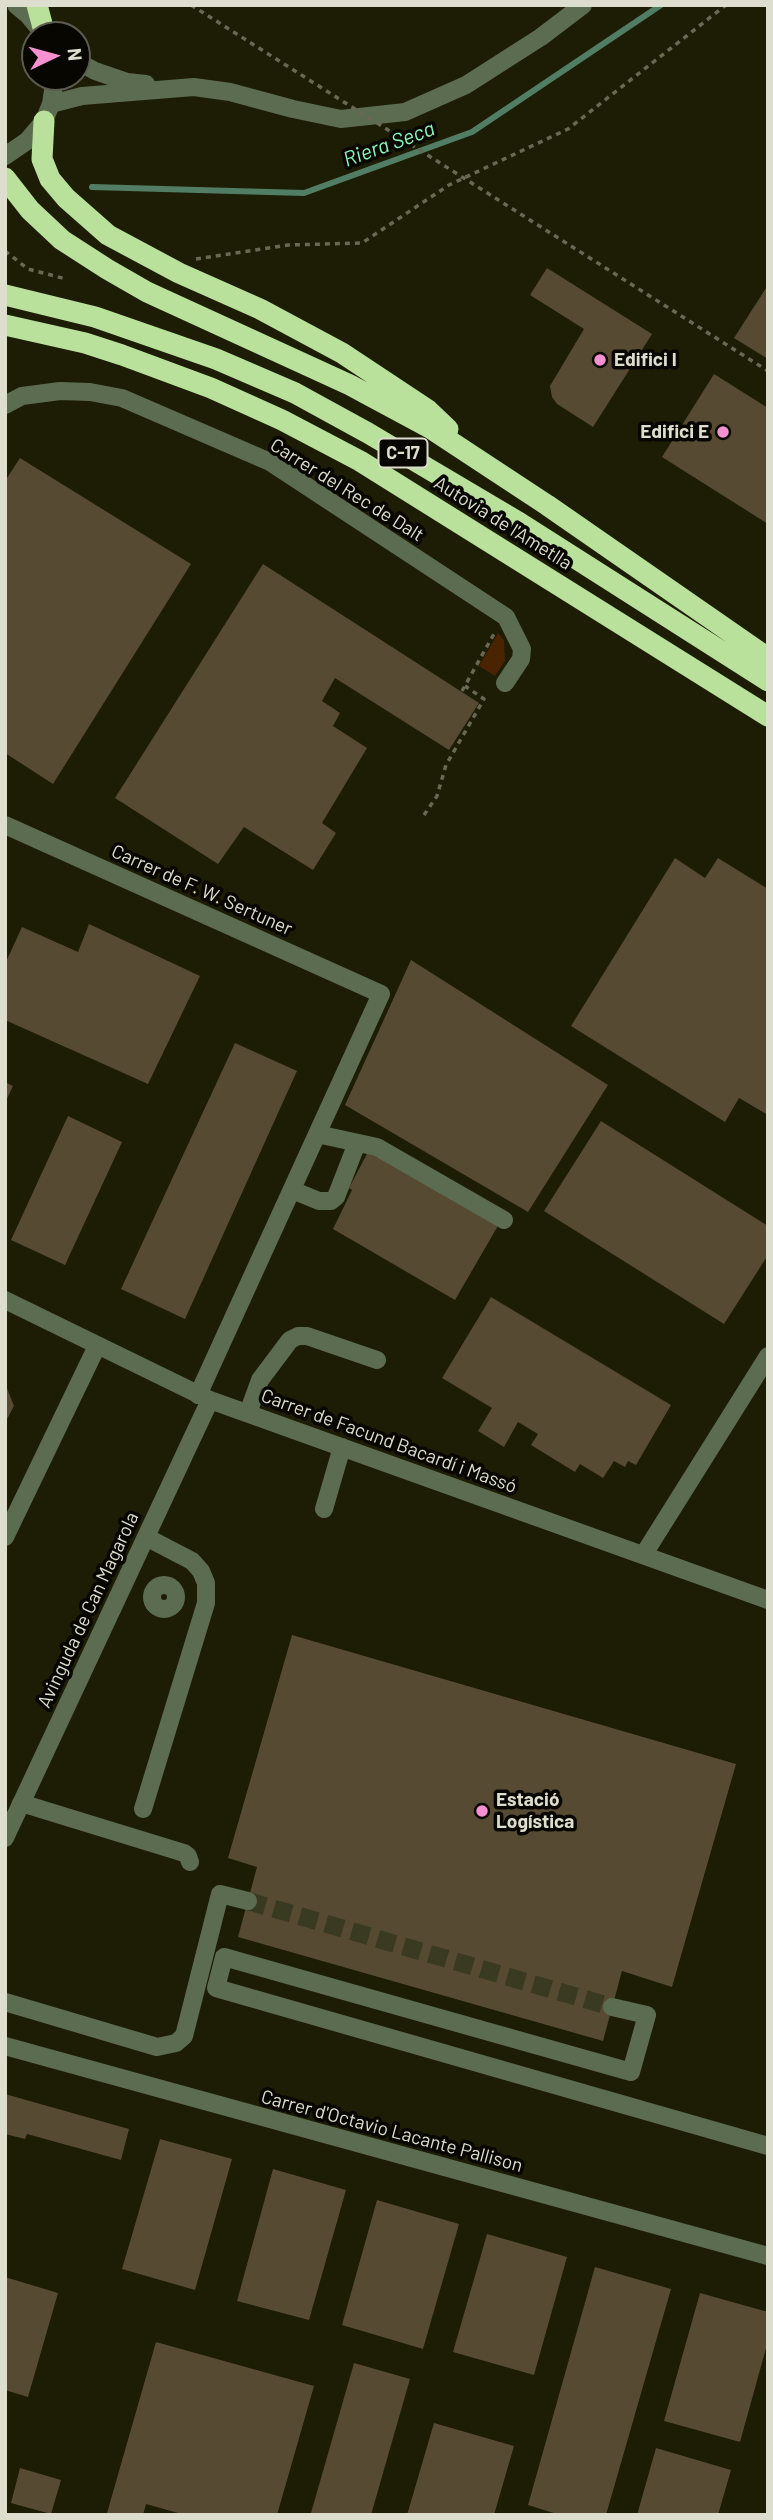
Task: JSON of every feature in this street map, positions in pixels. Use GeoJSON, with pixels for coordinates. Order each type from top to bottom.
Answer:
{"type":"FeatureCollection","features":[{"type":"Feature","properties":{"kind":"highway"},"geometry":{"type":"LineString","coordinates":[[48,112],[42,159],[50,179],[66,198],[108,235],[179,273],[260,309],[342,353],[428,410],[485,464]]}},
{"type":"Feature","properties":{"kind":"highway"},"geometry":{"type":"LineString","coordinates":[[5,178],[30,211],[62,240],[137,287],[350,385],[430,428],[547,505],[768,658]]}},
{"type":"Feature","properties":{"kind":"highway","name":"Autovia de l'Ametlla"},"geometry":{"type":"LineString","coordinates":[[5,295],[95,317],[216,359],[295,393],[520,523],[768,681]]}},
{"type":"Feature","properties":{"kind":"highway","name":"Autovia de l'Ametlla"},"geometry":{"type":"LineString","coordinates":[[5,325],[85,343],[211,388],[282,420],[359,461],[768,716]]}},
{"type":"Feature","properties":{"kind":"highway"},"geometry":{"type":"LineString","coordinates":[[5,338],[85,343]]}},
{"type":"Feature","properties":{"kind":"street"},"geometry":{"type":"LineString","coordinates":[[16,5],[33,21]]}},
{"type":"Feature","properties":{"kind":"street"},"geometry":{"type":"LineString","coordinates":[[91,68],[127,82],[230,92],[341,119],[405,112],[466,85],[541,37],[583,5]]}},
{"type":"Feature","properties":{"kind":"street"},"geometry":{"type":"LineString","coordinates":[[48,112],[82,96],[174,88]]}},
{"type":"Feature","properties":{"kind":"street"},"geometry":{"type":"LineString","coordinates":[[5,156],[27,141],[48,112],[52,91]]}},
{"type":"Feature","properties":{"kind":"street","name":"Carrer del Rec de Dalt"},"geometry":{"type":"LineString","coordinates":[[5,405],[22,396],[60,391],[90,391],[122,398],[270,462],[506,617],[522,649],[521,659],[505,683]]}},
{"type":"Feature","properties":{"kind":"street","name":"Carrer de F. W. Sertuner"},"geometry":{"type":"LineString","coordinates":[[5,825],[381,994]]}},
{"type":"Feature","properties":{"kind":"street","name":"Avinguda de Can Magarola"},"geometry":{"type":"LineString","coordinates":[[5,1838],[146,1537],[292,1190],[381,994]]}},
{"type":"Feature","properties":{"kind":"street"},"geometry":{"type":"LineString","coordinates":[[317,1134],[377,1147],[504,1220]]}},
{"type":"Feature","properties":{"kind":"street"},"geometry":{"type":"LineString","coordinates":[[292,1190],[319,1201],[331,1202],[336,1198],[357,1143]]}},
{"type":"Feature","properties":{"kind":"street","name":"Carrer de Facund Bacardí i Massó"},"geometry":{"type":"LineString","coordinates":[[5,1300],[204,1397],[768,1600]]}},
{"type":"Feature","properties":{"kind":"street"},"geometry":{"type":"LineString","coordinates":[[247,1413],[260,1380],[290,1340],[298,1336],[307,1336],[377,1360]]}},
{"type":"Feature","properties":{"kind":"street"},"geometry":{"type":"LineString","coordinates":[[5,1538],[97,1346]]}},
{"type":"Feature","properties":{"kind":"street"},"geometry":{"type":"LineString","coordinates":[[644,1554],[768,1356]]}},
{"type":"Feature","properties":{"kind":"street"},"geometry":{"type":"LineString","coordinates":[[324,1509],[342,1447]]}},
{"type":"Feature","properties":{"kind":"street"},"geometry":{"type":"LineString","coordinates":[[143,1809],[206,1603],[206,1583],[201,1571],[192,1561],[146,1537]]}},
{"type":"Feature","properties":{"kind":"street"},"geometry":{"type":"LineString","coordinates":[[22,1804],[184,1853],[190,1862]]}},
{"type":"Feature","properties":{"kind":"street"},"geometry":{"type":"LineString","coordinates":[[5,2001],[157,2047],[176,2043],[184,2036],[220,1894],[247,1901]]}},
{"type":"Feature","properties":{"kind":"street"},"geometry":{"type":"LineString","coordinates":[[612,2007],[647,2015],[631,2072],[224,1957],[216,1988],[768,2146]]}},
{"type":"Feature","properties":{"kind":"street","name":"Carrer d'Octavio Lacante Pallison"},"geometry":{"type":"LineString","coordinates":[[5,2046],[768,2256]]}},
{"type":"Feature","properties":{"kind":"path"},"geometry":{"type":"LineString","coordinates":[[191,5],[768,371]]}},
{"type":"Feature","properties":{"kind":"path"},"geometry":{"type":"LineString","coordinates":[[196,258],[288,246],[362,243],[449,186],[568,129],[726,5]]}},
{"type":"Feature","properties":{"kind":"path"},"geometry":{"type":"LineString","coordinates":[[5,251],[28,270],[66,279]]}},
{"type":"Feature","properties":{"kind":"path"},"geometry":{"type":"LineString","coordinates":[[462,691],[496,630]]}},
{"type":"Feature","properties":{"kind":"path"},"geometry":{"type":"LineString","coordinates":[[424,815],[437,796],[446,765],[484,699],[464,685]]}},
{"type":"Feature","properties":{"kind":"shaded area"},"geometry":{"type":"Polygon","coordinates":[[[498,633],[504,640],[505,661],[495,676],[479,666],[498,633]]]}},
{"type":"Feature","properties":{"kind":"building","name":"Edifici I"},"geometry":{"type":"Polygon","coordinates":[[[547,268],[652,334],[593,427],[557,404],[552,397],[550,386],[584,329],[530,295],[547,268]]]}},
{"type":"Feature","properties":{"kind":"building"},"geometry":{"type":"Polygon","coordinates":[[[768,285],[768,359],[734,338],[768,285]]]}},
{"type":"Feature","properties":{"kind":"building","name":"Edifici E"},"geometry":{"type":"Polygon","coordinates":[[[714,374],[768,408],[768,524],[662,457],[714,374]]]}},
{"type":"Feature","properties":{"kind":"building"},"geometry":{"type":"Polygon","coordinates":[[[20,458],[191,564],[53,784],[5,753],[5,481],[20,458]]]}},
{"type":"Feature","properties":{"kind":"building"},"geometry":{"type":"Polygon","coordinates":[[[263,564],[479,703],[449,750],[335,678],[322,701],[340,713],[333,726],[367,748],[322,823],[336,833],[313,870],[244,827],[218,864],[115,798],[263,564]]]}},
{"type":"Feature","properties":{"kind":"building"},"geometry":{"type":"Polygon","coordinates":[[[675,858],[705,878],[718,858],[768,889],[768,1115],[739,1098],[725,1122],[571,1026],[675,858]]]}},
{"type":"Feature","properties":{"kind":"building"},"geometry":{"type":"Polygon","coordinates":[[[89,924],[200,976],[148,1084],[5,1020],[5,964],[22,927],[78,952],[89,924]]]}},
{"type":"Feature","properties":{"kind":"building"},"geometry":{"type":"Polygon","coordinates":[[[411,960],[608,1085],[528,1212],[345,1105],[411,960]]]}},
{"type":"Feature","properties":{"kind":"building"},"geometry":{"type":"Polygon","coordinates":[[[235,1043],[297,1071],[185,1319],[121,1289],[235,1043]]]}},
{"type":"Feature","properties":{"kind":"building"},"geometry":{"type":"Polygon","coordinates":[[[5,1082],[13,1086],[5,1103],[5,1082]]]}},
{"type":"Feature","properties":{"kind":"building"},"geometry":{"type":"Polygon","coordinates":[[[68,1116],[122,1142],[65,1265],[11,1240],[68,1116]]]}},
{"type":"Feature","properties":{"kind":"building"},"geometry":{"type":"Polygon","coordinates":[[[601,1121],[768,1226],[768,1255],[724,1324],[544,1211],[601,1121]]]}},
{"type":"Feature","properties":{"kind":"building"},"geometry":{"type":"Polygon","coordinates":[[[369,1150],[499,1224],[455,1300],[333,1229],[352,1190],[349,1188],[369,1150]]]}},
{"type":"Feature","properties":{"kind":"building"},"geometry":{"type":"Polygon","coordinates":[[[491,1297],[671,1405],[636,1465],[628,1461],[625,1467],[614,1461],[603,1478],[580,1464],[575,1472],[531,1445],[538,1434],[518,1422],[504,1447],[478,1431],[492,1408],[442,1378],[491,1297]]]}},
{"type":"Feature","properties":{"kind":"building"},"geometry":{"type":"Polygon","coordinates":[[[5,1383],[14,1406],[5,1423],[5,1383]]]}},
{"type":"Feature","properties":{"kind":"building","name":"Estació Logística"},"geometry":{"type":"Polygon","coordinates":[[[292,1635],[736,1764],[672,1987],[622,1971],[603,2041],[238,1937],[257,1867],[228,1858],[292,1635]]]}},
{"type":"Feature","properties":{"kind":"building"},"geometry":{"type":"Polygon","coordinates":[[[5,2094],[129,2129],[121,2160],[27,2134],[25,2139],[5,2134],[5,2094]]]}},
{"type":"Feature","properties":{"kind":"building"},"geometry":{"type":"Polygon","coordinates":[[[160,2139],[232,2159],[195,2290],[122,2269],[160,2139]]]}},
{"type":"Feature","properties":{"kind":"building"},"geometry":{"type":"Polygon","coordinates":[[[273,2169],[346,2190],[309,2320],[237,2301],[273,2169]]]}},
{"type":"Feature","properties":{"kind":"building"},"geometry":{"type":"Polygon","coordinates":[[[377,2200],[459,2224],[423,2349],[342,2325],[377,2200]]]}},
{"type":"Feature","properties":{"kind":"building"},"geometry":{"type":"Polygon","coordinates":[[[487,2234],[567,2257],[534,2375],[453,2352],[487,2234]]]}},
{"type":"Feature","properties":{"kind":"building"},"geometry":{"type":"Polygon","coordinates":[[[595,2267],[671,2289],[606,2515],[560,2515],[528,2505],[595,2267]]]}},
{"type":"Feature","properties":{"kind":"building"},"geometry":{"type":"Polygon","coordinates":[[[5,2277],[58,2293],[28,2397],[5,2390],[5,2277]]]}},
{"type":"Feature","properties":{"kind":"building"},"geometry":{"type":"Polygon","coordinates":[[[700,2293],[768,2312],[768,2341],[740,2442],[664,2421],[700,2293]]]}},
{"type":"Feature","properties":{"kind":"building"},"geometry":{"type":"Polygon","coordinates":[[[156,2342],[314,2386],[277,2515],[185,2515],[146,2504],[143,2515],[107,2513],[156,2342]]]}},
{"type":"Feature","properties":{"kind":"building"},"geometry":{"type":"Polygon","coordinates":[[[354,2363],[410,2379],[371,2515],[316,2515],[311,2513],[354,2363]]]}},
{"type":"Feature","properties":{"kind":"building"},"geometry":{"type":"Polygon","coordinates":[[[434,2423],[514,2446],[494,2515],[407,2515],[434,2423]]]}},
{"type":"Feature","properties":{"kind":"building"},"geometry":{"type":"Polygon","coordinates":[[[656,2448],[731,2470],[718,2515],[637,2515],[656,2448]]]}},
{"type":"Feature","properties":{"kind":"building"},"geometry":{"type":"Polygon","coordinates":[[[20,2468],[61,2480],[51,2514],[11,2503],[20,2468]]]}},
{"type":"Feature","properties":{"kind":"waterway","name":"Riera Seca"},"geometry":{"type":"LineString","coordinates":[[92,187],[304,193],[472,132],[661,5]]}},
{"type":"Feature","properties":{"kind":"tunnel"},"geometry":{"type":"LineString","coordinates":[[248,1901],[612,2007]]}},
{"type":"Feature","properties":{"kind":"place","name":"Edifici I"},"geometry":{"type":"Point","coordinates":[600,360]}},
{"type":"Feature","properties":{"kind":"place","name":"Edifici E"},"geometry":{"type":"Point","coordinates":[723,432]}},
{"type":"Feature","properties":{"kind":"place","name":"Estació Logística"},"geometry":{"type":"Point","coordinates":[482,1811]}}]}
